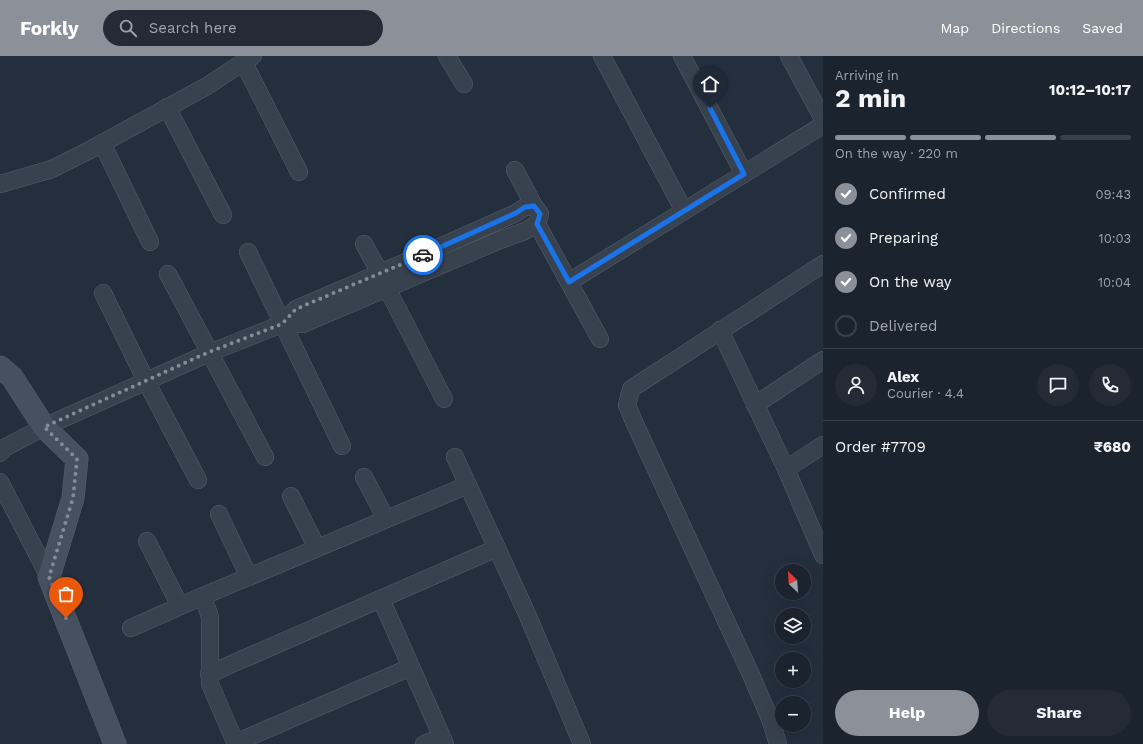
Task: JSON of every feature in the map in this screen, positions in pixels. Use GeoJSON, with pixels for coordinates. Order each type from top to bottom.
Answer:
{"type":"FeatureCollection","features":[{"type":"Feature","properties":{"kind":"main road"},"geometry":{"type":"LineString","coordinates":[[0,367],[12,377],[44,427],[77,459],[73,498],[49,577],[115,744]]}},
{"type":"Feature","properties":{"kind":"street"},"geometry":{"type":"LineString","coordinates":[[447,56],[464,84]]}},
{"type":"Feature","properties":{"kind":"street"},"geometry":{"type":"LineString","coordinates":[[602,56],[684,211]]}},
{"type":"Feature","properties":{"kind":"street"},"geometry":{"type":"LineString","coordinates":[[682,56],[744,174]]}},
{"type":"Feature","properties":{"kind":"street"},"geometry":{"type":"LineString","coordinates":[[789,56],[823,119]]}},
{"type":"Feature","properties":{"kind":"street"},"geometry":{"type":"LineString","coordinates":[[0,184],[52,169],[207,86],[248,59],[299,172]]}},
{"type":"Feature","properties":{"kind":"street"},"geometry":{"type":"LineString","coordinates":[[168,107],[223,215]]}},
{"type":"Feature","properties":{"kind":"street"},"geometry":{"type":"LineString","coordinates":[[569,282],[823,125]]}},
{"type":"Feature","properties":{"kind":"street"},"geometry":{"type":"LineString","coordinates":[[102,143],[150,242]]}},
{"type":"Feature","properties":{"kind":"street"},"geometry":{"type":"LineString","coordinates":[[0,453],[4,448],[44,427],[209,352],[282,324],[303,324],[500,240],[525,231],[537,224],[540,214],[534,206],[515,170]]}},
{"type":"Feature","properties":{"kind":"street"},"geometry":{"type":"LineString","coordinates":[[282,324],[296,309],[516,213],[525,207],[534,206]]}},
{"type":"Feature","properties":{"kind":"street"},"geometry":{"type":"LineString","coordinates":[[537,224],[600,339]]}},
{"type":"Feature","properties":{"kind":"street"},"geometry":{"type":"LineString","coordinates":[[364,244],[380,273]]}},
{"type":"Feature","properties":{"kind":"street"},"geometry":{"type":"LineString","coordinates":[[248,252],[342,446]]}},
{"type":"Feature","properties":{"kind":"street"},"geometry":{"type":"LineString","coordinates":[[778,744],[770,719],[752,677],[627,405],[631,389],[823,264]]}},
{"type":"Feature","properties":{"kind":"street"},"geometry":{"type":"LineString","coordinates":[[168,274],[265,457]]}},
{"type":"Feature","properties":{"kind":"street"},"geometry":{"type":"LineString","coordinates":[[387,288],[444,399]]}},
{"type":"Feature","properties":{"kind":"street"},"geometry":{"type":"LineString","coordinates":[[103,293],[146,381],[198,480]]}},
{"type":"Feature","properties":{"kind":"street"},"geometry":{"type":"LineString","coordinates":[[720,330],[786,469],[823,555]]}},
{"type":"Feature","properties":{"kind":"street"},"geometry":{"type":"LineString","coordinates":[[755,405],[823,360]]}},
{"type":"Feature","properties":{"kind":"street"},"geometry":{"type":"LineString","coordinates":[[786,469],[823,445]]}},
{"type":"Feature","properties":{"kind":"street"},"geometry":{"type":"LineString","coordinates":[[455,457],[527,614],[582,744]]}},
{"type":"Feature","properties":{"kind":"street"},"geometry":{"type":"LineString","coordinates":[[364,477],[386,519]]}},
{"type":"Feature","properties":{"kind":"street"},"geometry":{"type":"LineString","coordinates":[[0,482],[49,577]]}},
{"type":"Feature","properties":{"kind":"street"},"geometry":{"type":"LineString","coordinates":[[131,628],[203,596],[468,485]]}},
{"type":"Feature","properties":{"kind":"street"},"geometry":{"type":"LineString","coordinates":[[291,496],[317,548]]}},
{"type":"Feature","properties":{"kind":"street"},"geometry":{"type":"LineString","coordinates":[[219,514],[249,577]]}},
{"type":"Feature","properties":{"kind":"street"},"geometry":{"type":"LineString","coordinates":[[147,540],[180,606]]}},
{"type":"Feature","properties":{"kind":"street"},"geometry":{"type":"LineString","coordinates":[[209,674],[497,548]]}},
{"type":"Feature","properties":{"kind":"street"},"geometry":{"type":"LineString","coordinates":[[203,596],[210,617],[210,684],[235,744],[411,667]]}},
{"type":"Feature","properties":{"kind":"street"},"geometry":{"type":"LineString","coordinates":[[381,599],[443,740],[424,744]]}},
{"type":"Feature","properties":{"kind":"way so far"},"geometry":{"type":"LineString","coordinates":[[66,618],[49,577],[73,498],[77,459],[44,427],[209,352],[282,324],[296,309],[423,255]]}},
{"type":"Feature","properties":{"kind":"route"},"geometry":{"type":"LineString","coordinates":[[423,255],[516,213],[525,207],[534,206],[540,214],[537,224],[569,282],[744,174],[710,108]]}}]}
